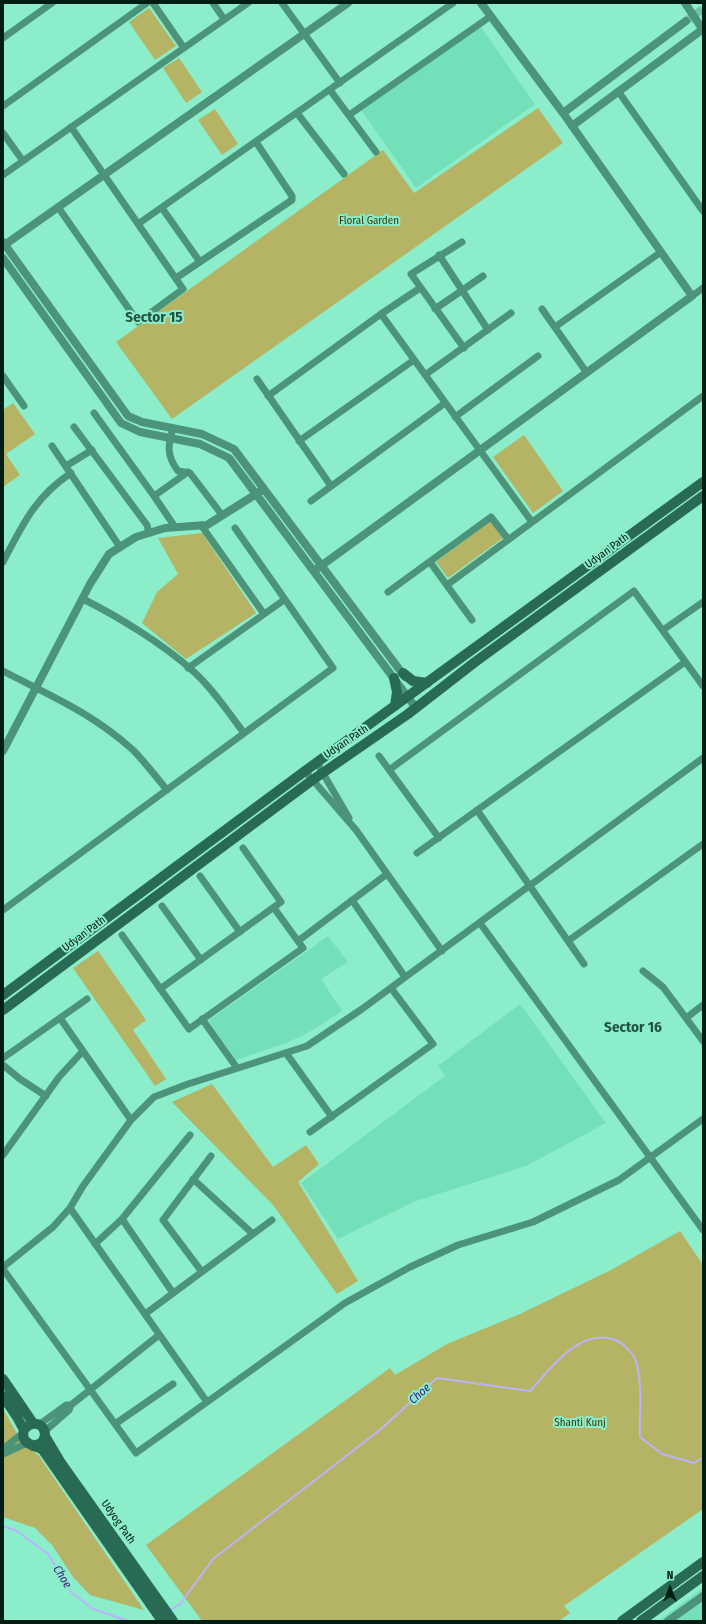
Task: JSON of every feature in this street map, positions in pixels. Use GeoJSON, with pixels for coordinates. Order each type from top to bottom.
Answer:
{"type":"FeatureCollection","features":[{"type":"Feature","properties":{"kind":"main road","name":"Udyan Path"},"geometry":{"type":"LineString","coordinates":[[3,995],[305,771],[703,482]]}},
{"type":"Feature","properties":{"kind":"main road","name":"Udyan Path"},"geometry":{"type":"LineString","coordinates":[[3,1010],[324,772],[420,705],[475,662],[703,496]]}},
{"type":"Feature","properties":{"kind":"main road"},"geometry":{"type":"LineString","coordinates":[[396,706],[398,676],[413,681],[427,683]]}},
{"type":"Feature","properties":{"kind":"main road","name":"Udyog Path"},"geometry":{"type":"LineString","coordinates":[[3,1379],[41,1429],[61,1463],[152,1599],[162,1621]]}},
{"type":"Feature","properties":{"kind":"main road"},"geometry":{"type":"LineString","coordinates":[[3,1396],[17,1417],[23,1432],[30,1444],[42,1443],[41,1429],[27,1425],[23,1432]]}},
{"type":"Feature","properties":{"kind":"main road","name":"Udyog Path"},"geometry":{"type":"LineString","coordinates":[[30,1444],[42,1448],[152,1599],[173,1621]]}},
{"type":"Feature","properties":{"kind":"main road"},"geometry":{"type":"LineString","coordinates":[[622,1621],[703,1562]]}},
{"type":"Feature","properties":{"kind":"main road"},"geometry":{"type":"LineString","coordinates":[[641,1621],[703,1576]]}},
{"type":"Feature","properties":{"kind":"street"},"geometry":{"type":"LineString","coordinates":[[3,38],[52,3]]}},
{"type":"Feature","properties":{"kind":"street"},"geometry":{"type":"LineString","coordinates":[[3,106],[147,3]]}},
{"type":"Feature","properties":{"kind":"street"},"geometry":{"type":"LineString","coordinates":[[153,3],[184,48]]}},
{"type":"Feature","properties":{"kind":"street"},"geometry":{"type":"LineString","coordinates":[[213,3],[224,19]]}},
{"type":"Feature","properties":{"kind":"street"},"geometry":{"type":"LineString","coordinates":[[3,175],[248,3]]}},
{"type":"Feature","properties":{"kind":"street"},"geometry":{"type":"LineString","coordinates":[[282,3],[340,83]]}},
{"type":"Feature","properties":{"kind":"street"},"geometry":{"type":"LineString","coordinates":[[348,3],[4,244],[128,416],[142,422],[202,434],[234,449],[321,565],[398,676]]}},
{"type":"Feature","properties":{"kind":"street"},"geometry":{"type":"LineString","coordinates":[[138,224],[454,3]]}},
{"type":"Feature","properties":{"kind":"street"},"geometry":{"type":"LineString","coordinates":[[481,3],[563,113],[692,296]]}},
{"type":"Feature","properties":{"kind":"street"},"geometry":{"type":"LineString","coordinates":[[572,126],[703,30],[685,3]]}},
{"type":"Feature","properties":{"kind":"street"},"geometry":{"type":"LineString","coordinates":[[349,115],[490,16]]}},
{"type":"Feature","properties":{"kind":"street"},"geometry":{"type":"LineString","coordinates":[[563,113],[686,21]]}},
{"type":"Feature","properties":{"kind":"street"},"geometry":{"type":"LineString","coordinates":[[330,90],[376,152]]}},
{"type":"Feature","properties":{"kind":"street"},"geometry":{"type":"LineString","coordinates":[[618,91],[703,211]]}},
{"type":"Feature","properties":{"kind":"street"},"geometry":{"type":"LineString","coordinates":[[296,113],[344,174]]}},
{"type":"Feature","properties":{"kind":"street"},"geometry":{"type":"LineString","coordinates":[[58,207],[138,322],[183,289],[71,127]]}},
{"type":"Feature","properties":{"kind":"street"},"geometry":{"type":"LineString","coordinates":[[3,133],[23,161]]}},
{"type":"Feature","properties":{"kind":"street"},"geometry":{"type":"LineString","coordinates":[[176,278],[292,200],[292,196],[256,142]]}},
{"type":"Feature","properties":{"kind":"street"},"geometry":{"type":"LineString","coordinates":[[162,208],[200,262]]}},
{"type":"Feature","properties":{"kind":"street"},"geometry":{"type":"LineString","coordinates":[[462,242],[439,255],[411,274],[464,348]]}},
{"type":"Feature","properties":{"kind":"street"},"geometry":{"type":"LineString","coordinates":[[555,327],[661,252]]}},
{"type":"Feature","properties":{"kind":"street"},"geometry":{"type":"LineString","coordinates":[[439,255],[488,330]]}},
{"type":"Feature","properties":{"kind":"street"},"geometry":{"type":"LineString","coordinates":[[3,258],[121,423],[140,432],[200,444],[229,458],[314,571],[420,705]]}},
{"type":"Feature","properties":{"kind":"street"},"geometry":{"type":"LineString","coordinates":[[435,309],[483,276]]}},
{"type":"Feature","properties":{"kind":"street"},"geometry":{"type":"LineString","coordinates":[[268,396],[381,314],[420,288]]}},
{"type":"Feature","properties":{"kind":"street"},"geometry":{"type":"LineString","coordinates":[[314,571],[703,288]]}},
{"type":"Feature","properties":{"kind":"street"},"geometry":{"type":"LineString","coordinates":[[542,309],[587,373]]}},
{"type":"Feature","properties":{"kind":"street"},"geometry":{"type":"LineString","coordinates":[[425,375],[511,313]]}},
{"type":"Feature","properties":{"kind":"street"},"geometry":{"type":"LineString","coordinates":[[381,314],[532,522]]}},
{"type":"Feature","properties":{"kind":"street"},"geometry":{"type":"LineString","coordinates":[[455,417],[538,356]]}},
{"type":"Feature","properties":{"kind":"street"},"geometry":{"type":"LineString","coordinates":[[299,441],[414,360]]}},
{"type":"Feature","properties":{"kind":"street"},"geometry":{"type":"LineString","coordinates":[[3,376],[24,406]]}},
{"type":"Feature","properties":{"kind":"street"},"geometry":{"type":"LineString","coordinates":[[257,379],[331,486]]}},
{"type":"Feature","properties":{"kind":"street"},"geometry":{"type":"LineString","coordinates":[[447,584],[703,396]]}},
{"type":"Feature","properties":{"kind":"street"},"geometry":{"type":"LineString","coordinates":[[311,501],[445,403]]}},
{"type":"Feature","properties":{"kind":"street"},"geometry":{"type":"LineString","coordinates":[[94,413],[175,527]]}},
{"type":"Feature","properties":{"kind":"street"},"geometry":{"type":"LineString","coordinates":[[74,426],[147,525],[149,533]]}},
{"type":"Feature","properties":{"kind":"street"},"geometry":{"type":"LineString","coordinates":[[173,428],[168,448],[169,457],[178,470],[188,472],[222,515]]}},
{"type":"Feature","properties":{"kind":"street"},"geometry":{"type":"LineString","coordinates":[[52,446],[69,469],[120,547]]}},
{"type":"Feature","properties":{"kind":"street"},"geometry":{"type":"LineString","coordinates":[[3,562],[28,514],[69,469],[92,450]]}},
{"type":"Feature","properties":{"kind":"street"},"geometry":{"type":"LineString","coordinates":[[154,496],[188,472]]}},
{"type":"Feature","properties":{"kind":"street"},"geometry":{"type":"LineString","coordinates":[[3,751],[83,599],[109,554],[136,537],[149,533],[175,527],[207,525],[265,489]]}},
{"type":"Feature","properties":{"kind":"street"},"geometry":{"type":"LineString","coordinates":[[388,592],[491,517],[508,539]]}},
{"type":"Feature","properties":{"kind":"street"},"geometry":{"type":"LineString","coordinates":[[201,525],[264,614]]}},
{"type":"Feature","properties":{"kind":"street"},"geometry":{"type":"LineString","coordinates":[[3,910],[333,668],[235,528]]}},
{"type":"Feature","properties":{"kind":"street"},"geometry":{"type":"LineString","coordinates":[[430,562],[472,620]]}},
{"type":"Feature","properties":{"kind":"street"},"geometry":{"type":"LineString","coordinates":[[389,770],[634,591],[703,686]]}},
{"type":"Feature","properties":{"kind":"street"},"geometry":{"type":"LineString","coordinates":[[83,599],[110,612],[188,668],[216,697],[244,733]]}},
{"type":"Feature","properties":{"kind":"street"},"geometry":{"type":"LineString","coordinates":[[188,668],[284,600]]}},
{"type":"Feature","properties":{"kind":"street"},"geometry":{"type":"LineString","coordinates":[[663,630],[703,602]]}},
{"type":"Feature","properties":{"kind":"street"},"geometry":{"type":"LineString","coordinates":[[417,853],[685,662]]}},
{"type":"Feature","properties":{"kind":"street"},"geometry":{"type":"LineString","coordinates":[[3,671],[69,704],[100,723],[134,751],[167,790]]}},
{"type":"Feature","properties":{"kind":"street"},"geometry":{"type":"LineString","coordinates":[[379,756],[439,838]]}},
{"type":"Feature","properties":{"kind":"street"},"geometry":{"type":"LineString","coordinates":[[703,758],[442,951],[307,1046],[236,1068],[154,1097],[131,1120],[83,1186],[70,1208],[53,1227],[3,1268],[136,1453],[345,1303],[410,1267],[458,1245],[533,1222],[619,1180],[650,1156],[703,1119]]}},
{"type":"Feature","properties":{"kind":"street"},"geometry":{"type":"LineString","coordinates":[[317,763],[324,772],[356,830],[442,951]]}},
{"type":"Feature","properties":{"kind":"street"},"geometry":{"type":"LineString","coordinates":[[305,771],[312,781],[356,830]]}},
{"type":"Feature","properties":{"kind":"street"},"geometry":{"type":"LineString","coordinates":[[477,810],[529,887],[584,964]]}},
{"type":"Feature","properties":{"kind":"street"},"geometry":{"type":"LineString","coordinates":[[568,941],[703,844]]}},
{"type":"Feature","properties":{"kind":"street"},"geometry":{"type":"LineString","coordinates":[[160,989],[282,902],[243,848]]}},
{"type":"Feature","properties":{"kind":"street"},"geometry":{"type":"LineString","coordinates":[[298,941],[387,874]]}},
{"type":"Feature","properties":{"kind":"street"},"geometry":{"type":"LineString","coordinates":[[200,876],[240,932]]}},
{"type":"Feature","properties":{"kind":"street"},"geometry":{"type":"LineString","coordinates":[[352,900],[405,977]]}},
{"type":"Feature","properties":{"kind":"street"},"geometry":{"type":"LineString","coordinates":[[162,906],[201,960]]}},
{"type":"Feature","properties":{"kind":"street"},"geometry":{"type":"LineString","coordinates":[[122,935],[188,1029],[303,948],[274,908]]}},
{"type":"Feature","properties":{"kind":"street"},"geometry":{"type":"LineString","coordinates":[[480,923],[703,1230]]}},
{"type":"Feature","properties":{"kind":"street"},"geometry":{"type":"LineString","coordinates":[[643,971],[663,987],[703,1041]]}},
{"type":"Feature","properties":{"kind":"street"},"geometry":{"type":"LineString","coordinates":[[310,1132],[433,1044],[391,988]]}},
{"type":"Feature","properties":{"kind":"street"},"geometry":{"type":"LineString","coordinates":[[3,1058],[87,999]]}},
{"type":"Feature","properties":{"kind":"street"},"geometry":{"type":"LineString","coordinates":[[686,1018],[703,1005]]}},
{"type":"Feature","properties":{"kind":"street"},"geometry":{"type":"LineString","coordinates":[[60,1018],[131,1120]]}},
{"type":"Feature","properties":{"kind":"street"},"geometry":{"type":"LineString","coordinates":[[202,1020],[236,1068]]}},
{"type":"Feature","properties":{"kind":"street"},"geometry":{"type":"LineString","coordinates":[[3,1155],[59,1077],[83,1051]]}},
{"type":"Feature","properties":{"kind":"street"},"geometry":{"type":"LineString","coordinates":[[286,1053],[332,1117]]}},
{"type":"Feature","properties":{"kind":"street"},"geometry":{"type":"LineString","coordinates":[[3,1065],[20,1079],[46,1096]]}},
{"type":"Feature","properties":{"kind":"street"},"geometry":{"type":"LineString","coordinates":[[95,1244],[122,1219],[190,1134]]}},
{"type":"Feature","properties":{"kind":"street"},"geometry":{"type":"LineString","coordinates":[[202,1272],[163,1220],[211,1156]]}},
{"type":"Feature","properties":{"kind":"street"},"geometry":{"type":"LineString","coordinates":[[193,1179],[253,1234]]}},
{"type":"Feature","properties":{"kind":"street"},"geometry":{"type":"LineString","coordinates":[[70,1208],[207,1402]]}},
{"type":"Feature","properties":{"kind":"street"},"geometry":{"type":"LineString","coordinates":[[122,1219],[173,1293]]}},
{"type":"Feature","properties":{"kind":"street"},"geometry":{"type":"LineString","coordinates":[[144,1314],[272,1220]]}},
{"type":"Feature","properties":{"kind":"street"},"geometry":{"type":"LineString","coordinates":[[41,1429],[66,1406],[71,1405],[159,1335]]}},
{"type":"Feature","properties":{"kind":"street"},"geometry":{"type":"LineString","coordinates":[[115,1424],[173,1384]]}},
{"type":"Feature","properties":{"kind":"street"},"geometry":{"type":"LineString","coordinates":[[3,1449],[23,1432]]}},
{"type":"Feature","properties":{"kind":"street"},"geometry":{"type":"LineString","coordinates":[[3,1454],[30,1444]]}},
{"type":"Feature","properties":{"kind":"street"},"geometry":{"type":"LineString","coordinates":[[668,1621],[703,1596]]}},
{"type":"Feature","properties":{"kind":"shaded area"},"geometry":{"type":"Polygon","coordinates":[[[480,26],[535,104],[416,188],[361,110],[480,26]]]}},
{"type":"Feature","properties":{"kind":"shaded area"},"geometry":{"type":"Polygon","coordinates":[[[328,936],[348,962],[321,979],[342,1011],[313,1030],[289,1042],[236,1060],[208,1021],[328,936]]]}},
{"type":"Feature","properties":{"kind":"shaded area"},"geometry":{"type":"Polygon","coordinates":[[[520,1004],[606,1123],[526,1166],[413,1202],[338,1239],[301,1183],[445,1076],[438,1066],[520,1004]]]}},
{"type":"Feature","properties":{"kind":"shaded area"},"geometry":{"type":"Polygon","coordinates":[[[703,1588],[703,1621],[658,1621],[703,1588]]]}},
{"type":"Feature","properties":{"kind":"green space"},"geometry":{"type":"Polygon","coordinates":[[[149,8],[176,46],[155,60],[129,22],[149,8]]]}},
{"type":"Feature","properties":{"kind":"green space"},"geometry":{"type":"Polygon","coordinates":[[[179,58],[202,92],[186,103],[163,68],[179,58]]]}},
{"type":"Feature","properties":{"kind":"green space","name":"Floral Garden"},"geometry":{"type":"Polygon","coordinates":[[[538,108],[563,143],[172,419],[116,342],[383,150],[414,193],[538,108]]]}},
{"type":"Feature","properties":{"kind":"green space"},"geometry":{"type":"Polygon","coordinates":[[[215,109],[238,144],[222,155],[198,120],[215,109]]]}},
{"type":"Feature","properties":{"kind":"green space"},"geometry":{"type":"Polygon","coordinates":[[[13,403],[35,434],[6,454],[20,475],[3,487],[3,410],[13,403]]]}},
{"type":"Feature","properties":{"kind":"green space"},"geometry":{"type":"Polygon","coordinates":[[[524,435],[563,491],[533,513],[493,457],[524,435]]]}},
{"type":"Feature","properties":{"kind":"green space"},"geometry":{"type":"Polygon","coordinates":[[[491,521],[503,538],[448,578],[436,562],[491,521]]]}},
{"type":"Feature","properties":{"kind":"green space"},"geometry":{"type":"Polygon","coordinates":[[[202,533],[256,613],[186,659],[142,623],[157,592],[178,574],[158,538],[202,533]]]}},
{"type":"Feature","properties":{"kind":"green space"},"geometry":{"type":"Polygon","coordinates":[[[98,951],[146,1020],[133,1030],[166,1079],[155,1086],[73,968],[98,951]]]}},
{"type":"Feature","properties":{"kind":"green space"},"geometry":{"type":"Polygon","coordinates":[[[212,1084],[273,1167],[306,1145],[319,1164],[298,1182],[358,1281],[337,1294],[273,1205],[172,1102],[212,1084]]]}},
{"type":"Feature","properties":{"kind":"green space","name":"Shanti Kunj"},"geometry":{"type":"Polygon","coordinates":[[[680,1231],[703,1265],[703,1509],[564,1606],[570,1613],[559,1621],[202,1621],[146,1545],[390,1368],[395,1375],[447,1344],[520,1314],[611,1270],[680,1231]]]}},
{"type":"Feature","properties":{"kind":"green space"},"geometry":{"type":"Polygon","coordinates":[[[3,1409],[19,1437],[39,1456],[144,1610],[90,1595],[73,1577],[52,1545],[35,1528],[3,1517],[3,1409]]]}},
{"type":"Feature","properties":{"kind":"waterway","name":"Choe"},"geometry":{"type":"LineString","coordinates":[[170,1610],[180,1604],[213,1559],[381,1429],[437,1378],[530,1391],[557,1361],[578,1344],[590,1339],[602,1338],[615,1340],[621,1343],[633,1355],[636,1361],[640,1389],[640,1437],[662,1454],[694,1463],[703,1458]]}},
{"type":"Feature","properties":{"kind":"waterway","name":"Choe"},"geometry":{"type":"LineString","coordinates":[[3,1526],[17,1531],[48,1554],[71,1592],[93,1609],[128,1621]]}},
{"type":"Feature","properties":{"kind":"tunnel"},"geometry":{"type":"LineString","coordinates":[[686,21],[703,9]]}},
{"type":"Feature","properties":{"kind":"district","name":"Sector 15"},"geometry":{"type":"Point","coordinates":[154,318]}},
{"type":"Feature","properties":{"kind":"district","name":"Sector 16"},"geometry":{"type":"Point","coordinates":[633,1028]}}]}
